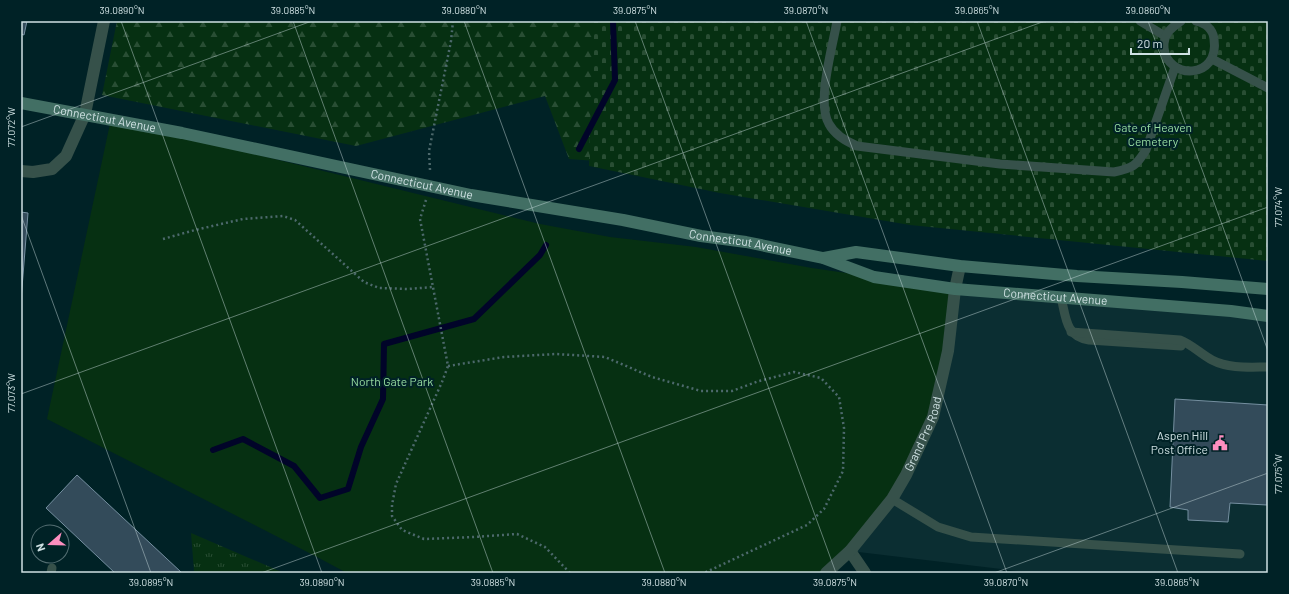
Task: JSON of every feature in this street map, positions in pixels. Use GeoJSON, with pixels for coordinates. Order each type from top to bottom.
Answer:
{"type":"FeatureCollection","features":[{"type":"Feature","properties":{"kind":"main road","name":"Connecticut Avenue"},"geometry":{"type":"LineString","coordinates":[[21,103],[182,133],[471,195],[623,220],[701,236],[746,242],[823,258],[874,277],[955,289],[1231,311],[1268,316]]}},
{"type":"Feature","properties":{"kind":"main road","name":"Connecticut Avenue"},"geometry":{"type":"LineString","coordinates":[[823,258],[856,252],[960,266],[1077,276],[1268,289]]}},
{"type":"Feature","properties":{"kind":"street"},"geometry":{"type":"LineString","coordinates":[[21,171],[33,172],[52,169],[66,156],[85,114],[104,21]]}},
{"type":"Feature","properties":{"kind":"street","name":"Grand Pre Road"},"geometry":{"type":"LineString","coordinates":[[826,573],[850,551],[892,499],[906,475],[933,417],[948,351],[955,289],[960,266]]}},
{"type":"Feature","properties":{"kind":"street"},"geometry":{"type":"LineString","coordinates":[[850,551],[865,573]]}},
{"type":"Feature","properties":{"kind":"lane"},"geometry":{"type":"LineString","coordinates":[[837,21],[823,94],[824,111],[828,124],[842,139],[857,146],[1000,164],[1114,172],[1130,168],[1139,160],[1146,150],[1175,67]]}},
{"type":"Feature","properties":{"kind":"lane"},"geometry":{"type":"LineString","coordinates":[[1140,21],[1165,36]]}},
{"type":"Feature","properties":{"kind":"lane"},"geometry":{"type":"LineString","coordinates":[[1181,21],[1170,28],[1165,36],[1164,47],[1166,56],[1175,67],[1184,71],[1193,72],[1204,68],[1212,59],[1216,49],[1214,36],[1209,28],[1200,22]]}},
{"type":"Feature","properties":{"kind":"lane"},"geometry":{"type":"LineString","coordinates":[[1212,59],[1268,88]]}},
{"type":"Feature","properties":{"kind":"lane"},"geometry":{"type":"LineString","coordinates":[[1061,297],[1068,325],[1071,332],[1078,337],[1088,340],[1190,346],[1212,360],[1224,365],[1268,367]]}},
{"type":"Feature","properties":{"kind":"lane"},"geometry":{"type":"LineString","coordinates":[[892,499],[938,527],[971,537],[1240,554]]}},
{"type":"Feature","properties":{"kind":"path"},"geometry":{"type":"LineString","coordinates":[[453,21],[451,41],[429,151],[431,186],[420,219],[448,366],[396,484],[392,505],[392,516],[402,530],[424,539],[517,534],[545,547],[570,573]]}},
{"type":"Feature","properties":{"kind":"path"},"geometry":{"type":"LineString","coordinates":[[163,239],[243,219],[284,216],[296,220],[364,282],[379,288],[408,289],[433,287]]}},
{"type":"Feature","properties":{"kind":"path"},"geometry":{"type":"LineString","coordinates":[[448,366],[504,357],[556,354],[605,357],[652,377],[701,391],[732,391],[759,381],[794,372],[821,378],[839,397],[844,428],[843,471],[824,509],[807,525],[704,573]]}},
{"type":"Feature","properties":{"kind":"shaded area"},"geometry":{"type":"Polygon","coordinates":[[[955,289],[1268,316],[1268,573],[1034,573],[850,551],[955,289]]]}},
{"type":"Feature","properties":{"kind":"green space"},"geometry":{"type":"Polygon","coordinates":[[[117,21],[748,21],[666,166],[569,159],[545,96],[356,146],[102,95],[117,21]]]}},
{"type":"Feature","properties":{"kind":"green space","name":"Gate of Heaven Cemetery"},"geometry":{"type":"Polygon","coordinates":[[[593,21],[1268,21],[1268,261],[910,225],[720,193],[589,166],[593,21]]]}},
{"type":"Feature","properties":{"kind":"green space","name":"North Gate Park"},"geometry":{"type":"Polygon","coordinates":[[[111,119],[540,224],[610,237],[696,247],[812,268],[955,289],[933,417],[906,475],[826,573],[347,573],[47,419],[111,119]]]}},
{"type":"Feature","properties":{"kind":"green space"},"geometry":{"type":"Polygon","coordinates":[[[191,533],[284,573],[192,573],[194,571],[191,533]]]}},
{"type":"Feature","properties":{"kind":"building"},"geometry":{"type":"Polygon","coordinates":[[[21,21],[27,21],[24,35],[21,34],[21,21]]]}},
{"type":"Feature","properties":{"kind":"building"},"geometry":{"type":"Polygon","coordinates":[[[21,212],[28,213],[21,300],[21,212]]]}},
{"type":"Feature","properties":{"kind":"building","name":"Aspen Hill Post Office"},"geometry":{"type":"Polygon","coordinates":[[[1175,399],[1268,405],[1267,505],[1230,503],[1228,522],[1188,520],[1188,510],[1170,507],[1175,399]]]}},
{"type":"Feature","properties":{"kind":"building"},"geometry":{"type":"Polygon","coordinates":[[[77,475],[181,572],[115,573],[70,531],[70,524],[63,524],[46,508],[77,475]]]}},
{"type":"Feature","properties":{"kind":"waterway"},"geometry":{"type":"LineString","coordinates":[[579,149],[615,80],[613,21]]}},
{"type":"Feature","properties":{"kind":"waterway"},"geometry":{"type":"LineString","coordinates":[[213,450],[243,439],[294,466],[320,498],[348,489],[361,447],[383,399],[384,344],[474,319],[540,255],[546,245]]}},
{"type":"Feature","properties":{"kind":"place","name":"Aspen Hill Post Office"},"geometry":{"type":"Point","coordinates":[1220,443]}}]}
